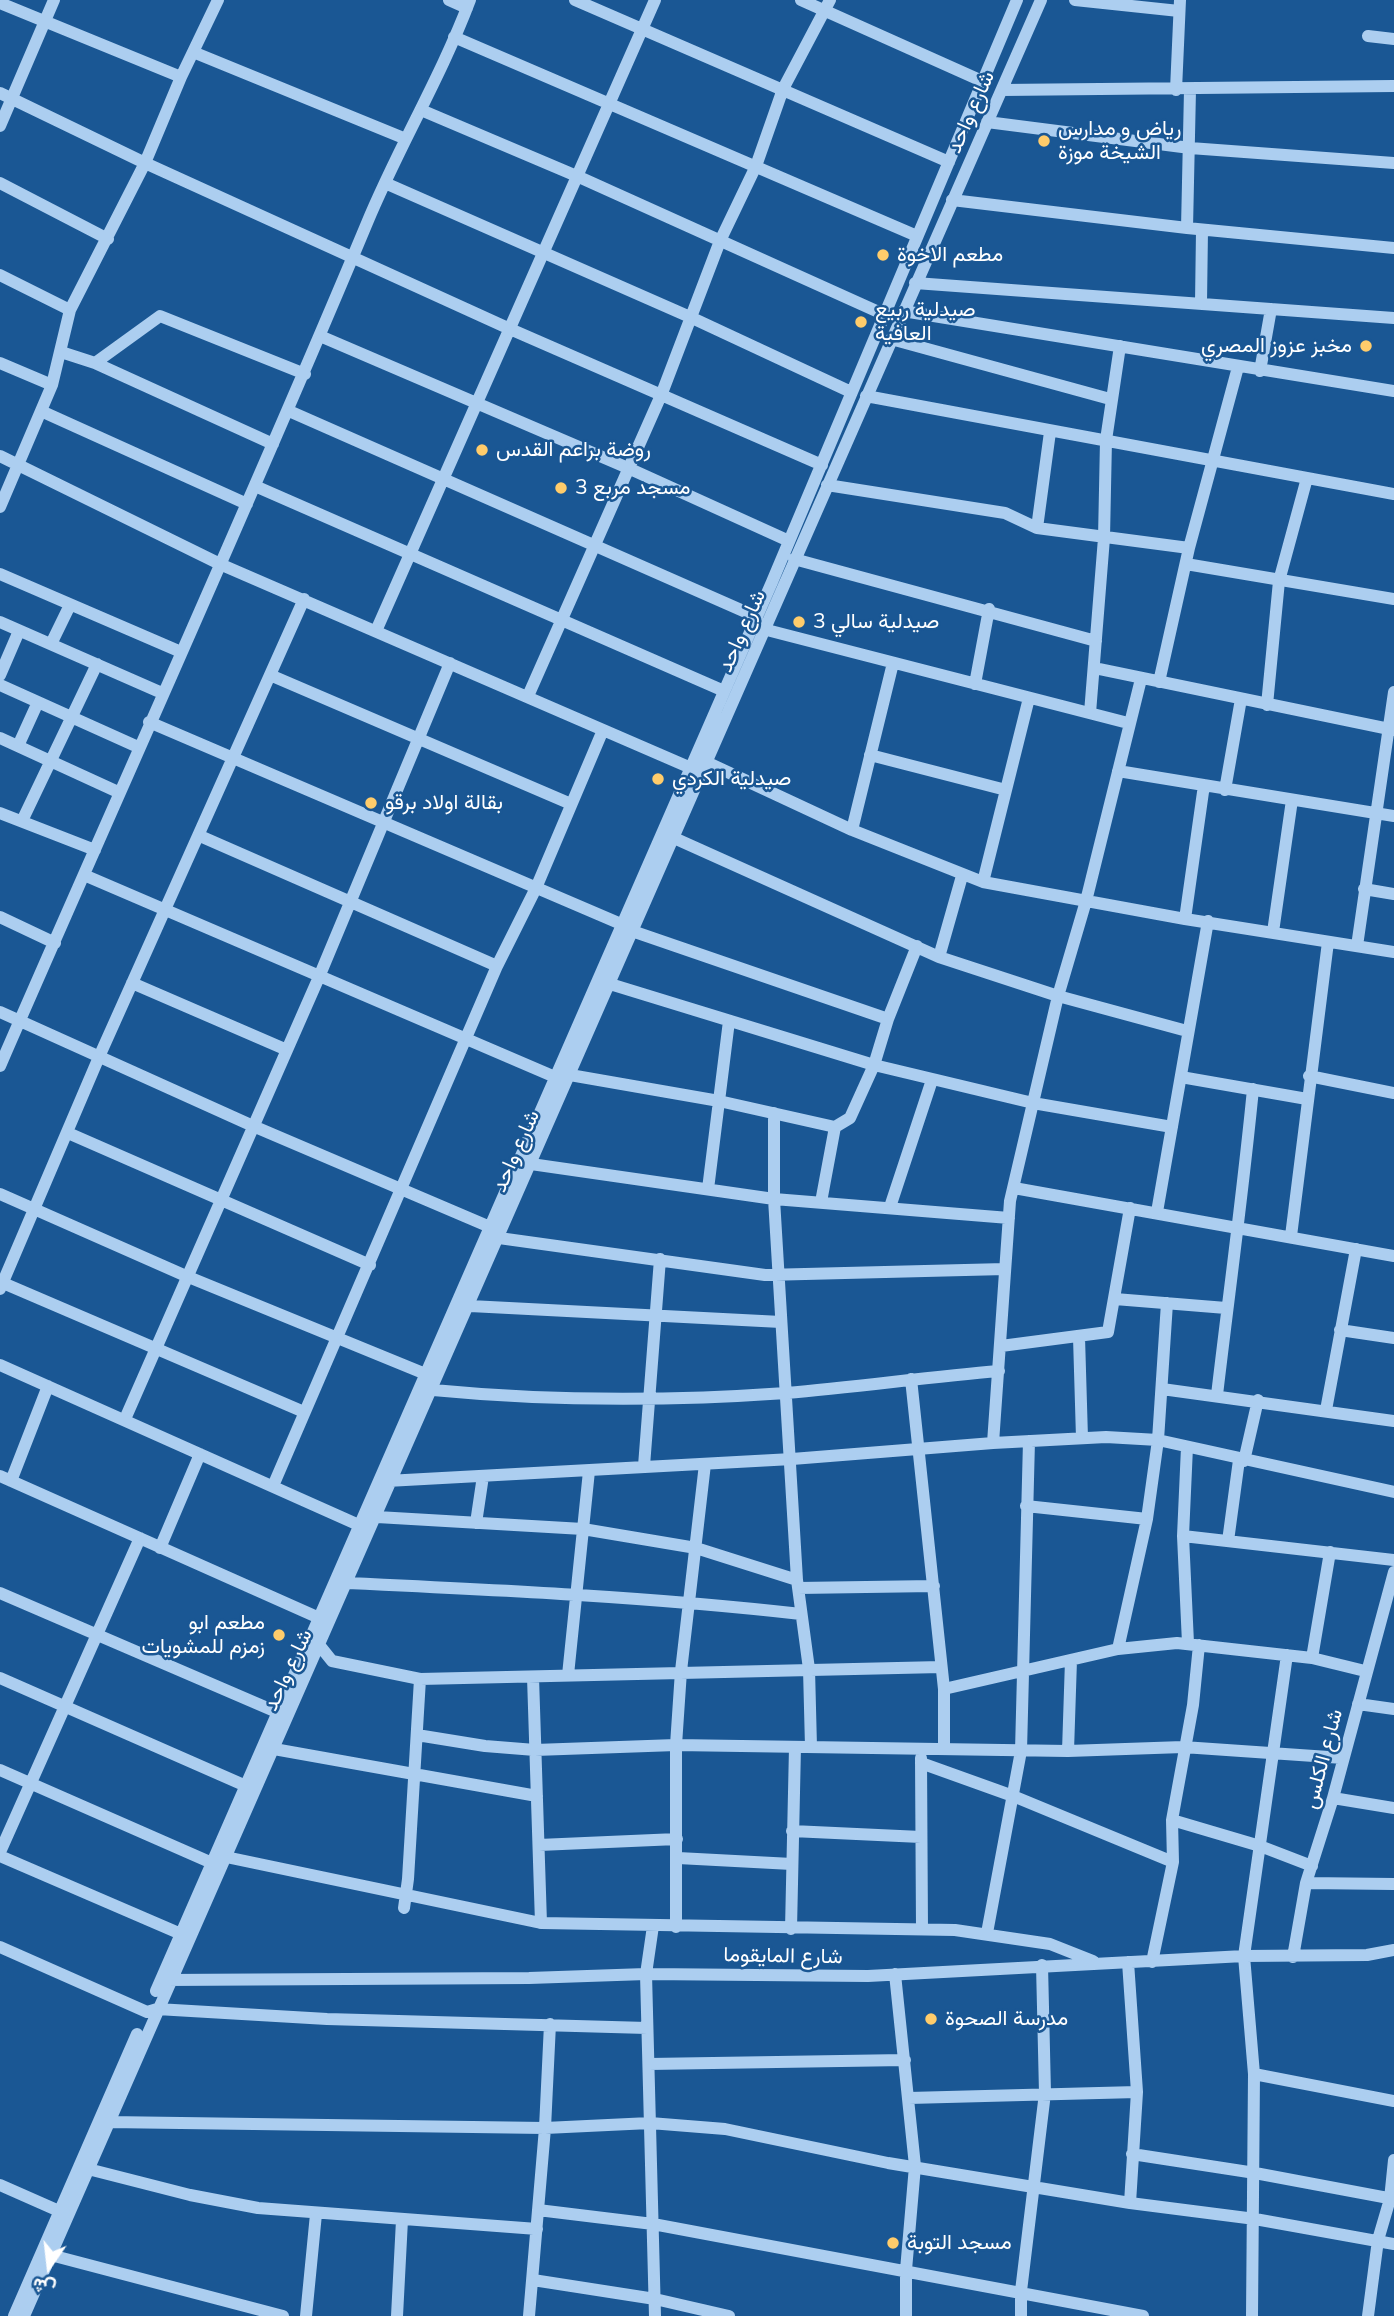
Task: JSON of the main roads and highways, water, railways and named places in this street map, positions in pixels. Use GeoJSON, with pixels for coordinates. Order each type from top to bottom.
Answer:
{"type":"FeatureCollection","features":[{"type":"Feature","properties":{"kind":"place","name":"رياض و مدارس الشيخة موزة"},"geometry":{"type":"Point","coordinates":[1044,141]}},
{"type":"Feature","properties":{"kind":"place","name":"مطعم الاخوة"},"geometry":{"type":"Point","coordinates":[883,255]}},
{"type":"Feature","properties":{"kind":"place","name":"صيدلية ربيع العافية"},"geometry":{"type":"Point","coordinates":[861,322]}},
{"type":"Feature","properties":{"kind":"place","name":"مخبز عزوز المصري"},"geometry":{"type":"Point","coordinates":[1366,346]}},
{"type":"Feature","properties":{"kind":"place","name":"روضة براعم القدس"},"geometry":{"type":"Point","coordinates":[482,450]}},
{"type":"Feature","properties":{"kind":"place","name":"مسجد مربع 3"},"geometry":{"type":"Point","coordinates":[561,488]}},
{"type":"Feature","properties":{"kind":"place","name":"صيدلية سالي 3"},"geometry":{"type":"Point","coordinates":[799,622]}},
{"type":"Feature","properties":{"kind":"place","name":"صيدلية الكردي"},"geometry":{"type":"Point","coordinates":[658,779]}},
{"type":"Feature","properties":{"kind":"place","name":"بقالة اولاد برقو"},"geometry":{"type":"Point","coordinates":[371,803]}},
{"type":"Feature","properties":{"kind":"place","name":"مطعم ابو زمزم للمشويات"},"geometry":{"type":"Point","coordinates":[279,1635]}},
{"type":"Feature","properties":{"kind":"place","name":"مدرسة الصحوة"},"geometry":{"type":"Point","coordinates":[931,2019]}},
{"type":"Feature","properties":{"kind":"place","name":"مسجد التوبة"},"geometry":{"type":"Point","coordinates":[893,2243]}}]}
